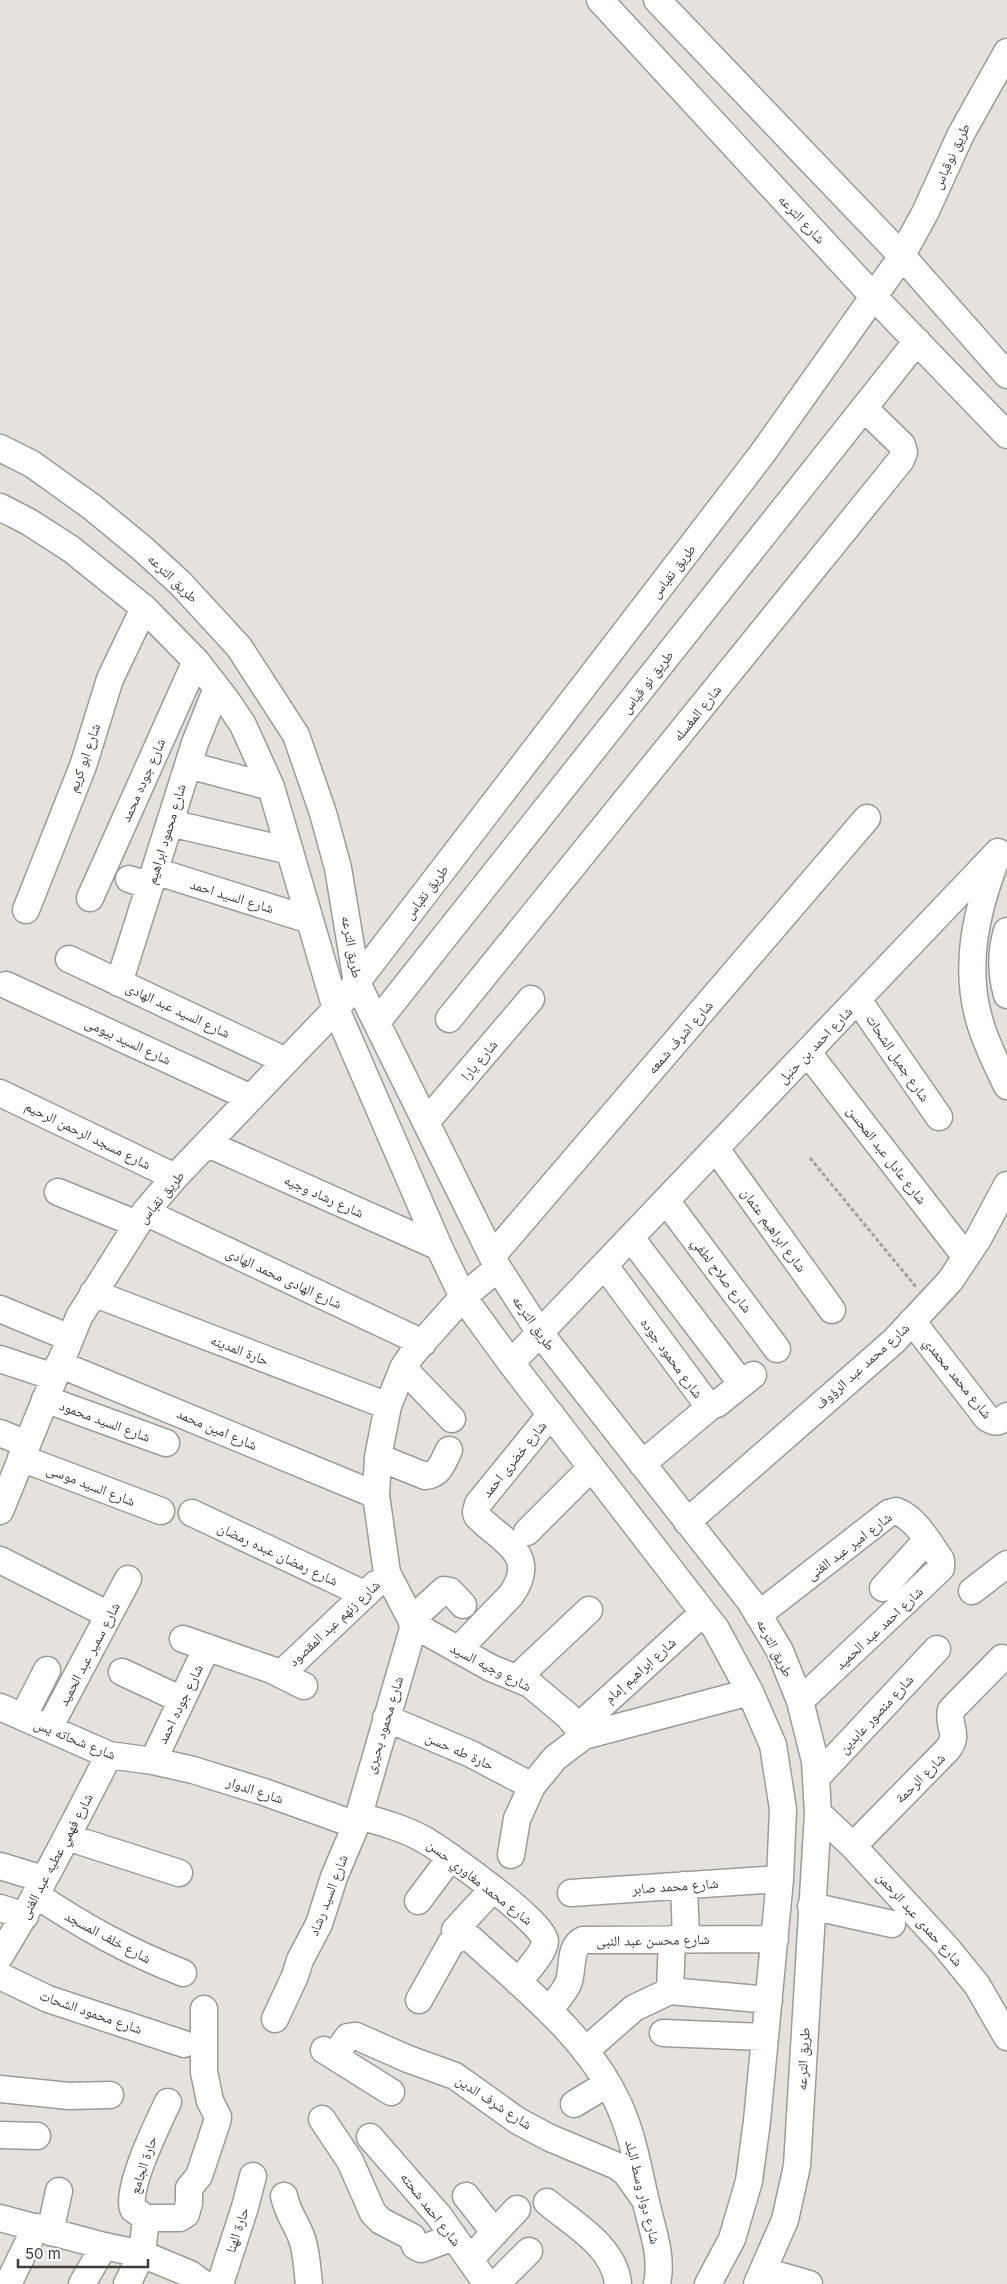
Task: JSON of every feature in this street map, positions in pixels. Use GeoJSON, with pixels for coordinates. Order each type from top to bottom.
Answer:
{"type":"FeatureCollection","features":[{"type":"Feature","properties":{"kind":"street","name":"شارع الترعه"},"geometry":{"type":"LineString","coordinates":[[600,0],[878,290],[917,341],[1007,435]]}},
{"type":"Feature","properties":{"kind":"street"},"geometry":{"type":"LineString","coordinates":[[657,0],[1007,375]]}},
{"type":"Feature","properties":{"kind":"street","name":"طريق نوقباس"},"geometry":{"type":"LineString","coordinates":[[878,290],[900,259],[925,213],[961,134],[1007,52]]}},
{"type":"Feature","properties":{"kind":"street","name":"طريق نقباس"},"geometry":{"type":"LineString","coordinates":[[0,1511],[15,1465],[70,1338],[93,1293],[141,1218],[175,1177],[336,1009],[357,983],[756,462],[878,290]]}},
{"type":"Feature","properties":{"kind":"street","name":"طريق نو قياس"},"geometry":{"type":"LineString","coordinates":[[377,1022],[917,341]]}},
{"type":"Feature","properties":{"kind":"street","name":"شارع المغسله"},"geometry":{"type":"LineString","coordinates":[[449,1019],[901,460],[904,452],[902,445],[864,408]]}},
{"type":"Feature","properties":{"kind":"street","name":"طريق الترعه"},"geometry":{"type":"LineString","coordinates":[[0,448],[32,464],[144,549],[211,615],[239,647],[259,676],[296,735],[309,768],[338,868],[357,983],[495,1261],[540,1333],[750,1601],[780,1651],[800,1701],[815,1761],[818,1813],[797,2166],[785,2220],[761,2278]]}},
{"type":"Feature","properties":{"kind":"street"},"geometry":{"type":"LineString","coordinates":[[1,511],[29,522],[71,549],[144,608],[196,661],[243,725],[271,787],[336,1009],[439,1247],[463,1297],[591,1468],[716,1629],[750,1692],[773,1745],[783,1809],[780,1880],[750,2181],[732,2239],[708,2284]]}},
{"type":"Feature","properties":{"kind":"street","name":"شارع ابو كريم"},"geometry":{"type":"LineString","coordinates":[[26,910],[83,766],[110,679],[144,608]]}},
{"type":"Feature","properties":{"kind":"street","name":"شارع جوده محمد"},"geometry":{"type":"LineString","coordinates":[[90,898],[196,661]]}},
{"type":"Feature","properties":{"kind":"street","name":"شارع محمود ابراهيم"},"geometry":{"type":"LineString","coordinates":[[119,983],[144,879],[170,823],[188,765],[217,688]]}},
{"type":"Feature","properties":{"kind":"street"},"geometry":{"type":"LineString","coordinates":[[188,765],[271,787]]}},
{"type":"Feature","properties":{"kind":"street","name":"شارع اشرف شمعه"},"geometry":{"type":"LineString","coordinates":[[413,1623],[387,1573],[376,1495],[378,1457],[388,1406],[403,1368],[413,1353],[495,1261],[867,818]]}},
{"type":"Feature","properties":{"kind":"street"},"geometry":{"type":"LineString","coordinates":[[170,823],[290,852]]}},
{"type":"Feature","properties":{"kind":"street"},"geometry":{"type":"LineString","coordinates":[[1002,845],[978,910],[974,936],[972,985],[979,1020],[1007,1086]]}},
{"type":"Feature","properties":{"kind":"street","name":"شارع احمد بن حنبل"},"geometry":{"type":"LineString","coordinates":[[511,1363],[667,1202],[1002,845]]}},
{"type":"Feature","properties":{"kind":"street","name":"شارع السيد احمد"},"geometry":{"type":"LineString","coordinates":[[144,879],[310,920]]}},
{"type":"Feature","properties":{"kind":"street"},"geometry":{"type":"LineString","coordinates":[[1007,931],[1002,962],[1003,982],[1007,995]]}},
{"type":"Feature","properties":{"kind":"street","name":"شارع السيد عبد الهادى"},"geometry":{"type":"LineString","coordinates":[[69,959],[286,1061]]}},
{"type":"Feature","properties":{"kind":"street","name":"شارع السيد بيومى"},"geometry":{"type":"LineString","coordinates":[[6,985],[251,1098]]}},
{"type":"Feature","properties":{"kind":"street","name":"شارع يارا"},"geometry":{"type":"LineString","coordinates":[[426,1122],[531,999]]}},
{"type":"Feature","properties":{"kind":"street","name":"شارع جميل الشحات"},"geometry":{"type":"LineString","coordinates":[[858,1000],[938,1117]]}},
{"type":"Feature","properties":{"kind":"street","name":"شارع عادل عبد المحسن"},"geometry":{"type":"LineString","coordinates":[[808,1052],[966,1257]]}},
{"type":"Feature","properties":{"kind":"street","name":"شارع مسجد الرحمن الرحيم"},"geometry":{"type":"LineString","coordinates":[[0,1093],[175,1177]]}},
{"type":"Feature","properties":{"kind":"street","name":"شارع رشاد وجيه"},"geometry":{"type":"LineString","coordinates":[[208,1144],[439,1247]]}},
{"type":"Feature","properties":{"kind":"street","name":"شارع ابراهيم عثمان"},"geometry":{"type":"LineString","coordinates":[[716,1149],[832,1310]]}},
{"type":"Feature","properties":{"kind":"street","name":"شارع محمد عبد الرؤوف"},"geometry":{"type":"LineString","coordinates":[[687,1522],[894,1341],[950,1281],[966,1257],[1007,1185]]}},
{"type":"Feature","properties":{"kind":"street","name":"شارع الهادى محمد الهادى"},"geometry":{"type":"LineString","coordinates":[[58,1192],[141,1218],[423,1343]]}},
{"type":"Feature","properties":{"kind":"street","name":"شارع صلاح لطفي"},"geometry":{"type":"LineString","coordinates":[[667,1202],[777,1348]]}},
{"type":"Feature","properties":{"kind":"street","name":"شارع محمود جوده"},"geometry":{"type":"LineString","coordinates":[[605,1266],[703,1400],[712,1406],[717,1404],[747,1380],[631,1238]]}},
{"type":"Feature","properties":{"kind":"street","name":"حارة المدينه"},"geometry":{"type":"LineString","coordinates":[[93,1293],[388,1406]]}},
{"type":"Feature","properties":{"kind":"street"},"geometry":{"type":"LineString","coordinates":[[0,1309],[70,1338]]}},
{"type":"Feature","properties":{"kind":"street","name":"شارع محمد محمدي"},"geometry":{"type":"LineString","coordinates":[[921,1312],[987,1418],[992,1422],[999,1422],[1007,1416]]}},
{"type":"Feature","properties":{"kind":"street"},"geometry":{"type":"LineString","coordinates":[[0,1359],[52,1380]]}},
{"type":"Feature","properties":{"kind":"street"},"geometry":{"type":"LineString","coordinates":[[403,1368],[452,1419]]}},
{"type":"Feature","properties":{"kind":"street","name":"شارع السيد محمود"},"geometry":{"type":"LineString","coordinates":[[52,1380],[166,1443]]}},
{"type":"Feature","properties":{"kind":"street","name":"شارع امين محمد"},"geometry":{"type":"LineString","coordinates":[[52,1380],[376,1495]]}},
{"type":"Feature","properties":{"kind":"street"},"geometry":{"type":"LineString","coordinates":[[642,1464],[712,1406]]}},
{"type":"Feature","properties":{"kind":"street","name":"شارع خضرى احمد"},"geometry":{"type":"LineString","coordinates":[[458,1650],[518,1586],[520,1575],[519,1558],[514,1547],[477,1516],[478,1504],[550,1414]]}},
{"type":"Feature","properties":{"kind":"street","name":"شارع السيد موسى"},"geometry":{"type":"LineString","coordinates":[[0,1434],[15,1465],[161,1511]]}},
{"type":"Feature","properties":{"kind":"street"},"geometry":{"type":"LineString","coordinates":[[378,1457],[425,1476],[438,1472],[449,1450]]}},
{"type":"Feature","properties":{"kind":"street"},"geometry":{"type":"LineString","coordinates":[[527,1532],[591,1468]]}},
{"type":"Feature","properties":{"kind":"street","name":"شارع امير عبد الغنى"},"geometry":{"type":"LineString","coordinates":[[758,1615],[889,1513],[896,1511],[912,1520],[930,1544]]}},
{"type":"Feature","properties":{"kind":"street","name":"شارع رمضان عبده رمضان"},"geometry":{"type":"LineString","coordinates":[[192,1513],[364,1594]]}},
{"type":"Feature","properties":{"kind":"street"},"geometry":{"type":"LineString","coordinates":[[883,1588],[930,1544]]}},
{"type":"Feature","properties":{"kind":"street","name":"شارع احمد عبد الحميد"},"geometry":{"type":"LineString","coordinates":[[800,1701],[938,1572],[941,1568],[941,1560],[930,1544]]}},
{"type":"Feature","properties":{"kind":"street"},"geometry":{"type":"LineString","coordinates":[[0,1560],[109,1615]]}},
{"type":"Feature","properties":{"kind":"street"},"geometry":{"type":"LineString","coordinates":[[972,1591],[1007,1564]]}},
{"type":"Feature","properties":{"kind":"street","name":"شارع زنهم عبد المقصود"},"geometry":{"type":"LineString","coordinates":[[281,1674],[387,1573]]}},
{"type":"Feature","properties":{"kind":"street","name":"شارع سمير عبد الحميد"},"geometry":{"type":"LineString","coordinates":[[49,1728],[128,1579]]}},
{"type":"Feature","properties":{"kind":"street"},"geometry":{"type":"LineString","coordinates":[[413,1623],[444,1590],[450,1591],[463,1605]]}},
{"type":"Feature","properties":{"kind":"street"},"geometry":{"type":"LineString","coordinates":[[516,1678],[589,1610]]}},
{"type":"Feature","properties":{"kind":"street","name":"شارع ابراهيم إمام"},"geometry":{"type":"LineString","coordinates":[[511,1855],[517,1819],[532,1786],[580,1732],[703,1613]]}},
{"type":"Feature","properties":{"kind":"street","name":"شارع وجيه السيد"},"geometry":{"type":"LineString","coordinates":[[413,1623],[458,1650],[530,1684],[568,1716],[580,1732]]}},
{"type":"Feature","properties":{"kind":"street","name":"شارع محمود بحيرى"},"geometry":{"type":"LineString","coordinates":[[358,1820],[413,1623]]}},
{"type":"Feature","properties":{"kind":"street"},"geometry":{"type":"LineString","coordinates":[[183,1639],[281,1674],[304,1686]]}},
{"type":"Feature","properties":{"kind":"street","name":"شارع جوده احمد"},"geometry":{"type":"LineString","coordinates":[[153,1760],[207,1648]]}},
{"type":"Feature","properties":{"kind":"street","name":"شارع منصور عابدين"},"geometry":{"type":"LineString","coordinates":[[816,1778],[937,1649]]}},
{"type":"Feature","properties":{"kind":"street","name":"شارع الرحمة"},"geometry":{"type":"LineString","coordinates":[[853,1846],[948,1749],[953,1742],[954,1736],[949,1722],[951,1710],[1002,1658]]}},
{"type":"Feature","properties":{"kind":"street"},"geometry":{"type":"LineString","coordinates":[[12,1712],[48,1670]]}},
{"type":"Feature","properties":{"kind":"street"},"geometry":{"type":"LineString","coordinates":[[122,1672],[182,1700]]}},
{"type":"Feature","properties":{"kind":"street"},"geometry":{"type":"LineString","coordinates":[[580,1732],[750,1692]]}},
{"type":"Feature","properties":{"kind":"street","name":"شارع شحاته يس"},"geometry":{"type":"LineString","coordinates":[[12,1712],[109,1755],[153,1760]]}},
{"type":"Feature","properties":{"kind":"street","name":"حارة طه حسن"},"geometry":{"type":"LineString","coordinates":[[386,1718],[471,1754],[532,1786]]}},
{"type":"Feature","properties":{"kind":"street","name":"شارع فهمي عطيه عبد الغنى"},"geometry":{"type":"LineString","coordinates":[[0,1956],[35,1897],[109,1755]]}},
{"type":"Feature","properties":{"kind":"street","name":"شارع الدوار"},"geometry":{"type":"LineString","coordinates":[[153,1760],[193,1770],[358,1820]]}},
{"type":"Feature","properties":{"kind":"street","name":"شارع حمدى عبد الرحمن"},"geometry":{"type":"LineString","coordinates":[[818,1813],[853,1846],[946,1946],[977,1985],[1007,2037]]}},
{"type":"Feature","properties":{"kind":"street","name":"شارع محمد مغاوري حسن"},"geometry":{"type":"LineString","coordinates":[[358,1820],[392,1825],[423,1838],[493,1889],[525,1916],[544,1936],[544,1949],[518,1982]]}},
{"type":"Feature","properties":{"kind":"street","name":"شارع السيد رشاد"},"geometry":{"type":"LineString","coordinates":[[275,2019],[295,1976],[300,1960],[319,1924],[334,1877],[358,1820]]}},
{"type":"Feature","properties":{"kind":"street"},"geometry":{"type":"LineString","coordinates":[[67,1837],[179,1873]]}},
{"type":"Feature","properties":{"kind":"street"},"geometry":{"type":"LineString","coordinates":[[418,1901],[451,1857]]}},
{"type":"Feature","properties":{"kind":"street"},"geometry":{"type":"LineString","coordinates":[[0,1866],[35,1897]]}},
{"type":"Feature","properties":{"kind":"street","name":"شارع محمد صابر"},"geometry":{"type":"LineString","coordinates":[[571,1893],[780,1880]]}},
{"type":"Feature","properties":{"kind":"street"},"geometry":{"type":"LineString","coordinates":[[670,1991],[679,1939],[684,1886]]}},
{"type":"Feature","properties":{"kind":"street"},"geometry":{"type":"LineString","coordinates":[[420,2000],[451,1943],[466,1937],[463,1935],[493,1889]]}},
{"type":"Feature","properties":{"kind":"street"},"geometry":{"type":"LineString","coordinates":[[0,1908],[35,1897]]}},
{"type":"Feature","properties":{"kind":"street","name":"شارع خلف المسجد"},"geometry":{"type":"LineString","coordinates":[[35,1897],[100,1936],[138,1955],[183,1973]]}},
{"type":"Feature","properties":{"kind":"street"},"geometry":{"type":"LineString","coordinates":[[811,1906],[892,1924]]}},
{"type":"Feature","properties":{"kind":"street","name":"شارع دوار وسط البلد"},"geometry":{"type":"LineString","coordinates":[[463,1935],[549,2011],[584,2050],[607,2084],[618,2104],[636,2152],[660,2262],[656,2284]]}},
{"type":"Feature","properties":{"kind":"street","name":"شارع محسن عبد النبى"},"geometry":{"type":"LineString","coordinates":[[549,2011],[570,1978],[575,1948],[583,1940],[775,1938]]}},
{"type":"Feature","properties":{"kind":"street","name":"شارع محمود الشحات"},"geometry":{"type":"LineString","coordinates":[[0,1976],[48,1999],[184,2044]]}},
{"type":"Feature","properties":{"kind":"street"},"geometry":{"type":"LineString","coordinates":[[584,2050],[634,2008],[670,1991],[769,2000]]}},
{"type":"Feature","properties":{"kind":"street"},"geometry":{"type":"LineString","coordinates":[[127,2284],[142,2254],[146,2218],[180,2218],[186,2214],[189,2203],[189,2188],[200,2176],[218,2117],[210,2101],[204,2072],[204,2009]]}},
{"type":"Feature","properties":{"kind":"street"},"geometry":{"type":"LineString","coordinates":[[663,2033],[765,2037]]}},
{"type":"Feature","properties":{"kind":"street","name":"شارع شرف الدين"},"geometry":{"type":"LineString","coordinates":[[391,2092],[329,2053],[348,2037],[356,2036],[408,2059],[455,2076],[534,2129],[617,2166],[626,2173],[646,2202]]}},
{"type":"Feature","properties":{"kind":"street"},"geometry":{"type":"LineString","coordinates":[[574,2104],[607,2084]]}},
{"type":"Feature","properties":{"kind":"street"},"geometry":{"type":"LineString","coordinates":[[0,2089],[69,2096],[110,2094]]}},
{"type":"Feature","properties":{"kind":"street","name":"حارة الجامع"},"geometry":{"type":"LineString","coordinates":[[146,2218],[133,2209],[132,2197],[153,2133],[168,2102]]}},
{"type":"Feature","properties":{"kind":"street"},"geometry":{"type":"LineString","coordinates":[[322,2119],[350,2161],[370,2208],[381,2221],[412,2237],[416,2246],[420,2249],[454,2237]]}},
{"type":"Feature","properties":{"kind":"street"},"geometry":{"type":"LineString","coordinates":[[0,2135],[37,2136]]}},
{"type":"Feature","properties":{"kind":"street","name":"شارع احمد شحته"},"geometry":{"type":"LineString","coordinates":[[370,2137],[406,2176],[454,2237],[487,2284]]}},
{"type":"Feature","properties":{"kind":"street","name":"حارة الهنا"},"geometry":{"type":"LineString","coordinates":[[220,2284],[253,2176]]}},
{"type":"Feature","properties":{"kind":"street"},"geometry":{"type":"LineString","coordinates":[[8,2284],[43,2230],[59,2190]]}},
{"type":"Feature","properties":{"kind":"street"},"geometry":{"type":"LineString","coordinates":[[284,2196],[287,2210],[302,2239],[309,2284]]}},
{"type":"Feature","properties":{"kind":"street"},"geometry":{"type":"LineString","coordinates":[[466,2196],[495,2232]]}},
{"type":"Feature","properties":{"kind":"street"},"geometry":{"type":"LineString","coordinates":[[547,2202],[606,2252],[617,2272],[618,2284]]}},
{"type":"Feature","properties":{"kind":"street"},"geometry":{"type":"LineString","coordinates":[[470,2259],[518,2209]]}},
{"type":"Feature","properties":{"kind":"street"},"geometry":{"type":"LineString","coordinates":[[2,2221],[142,2254],[190,2274],[204,2284]]}},
{"type":"Feature","properties":{"kind":"street"},"geometry":{"type":"LineString","coordinates":[[82,2284],[104,2246]]}},
{"type":"Feature","properties":{"kind":"street"},"geometry":{"type":"LineString","coordinates":[[496,2284],[529,2251]]}},
{"type":"Feature","properties":{"kind":"street"},"geometry":{"type":"LineString","coordinates":[[761,2278],[809,2284]]}},
{"type":"Feature","properties":{"kind":"path"},"geometry":{"type":"LineString","coordinates":[[810,1158],[921,1312]]}}]}
